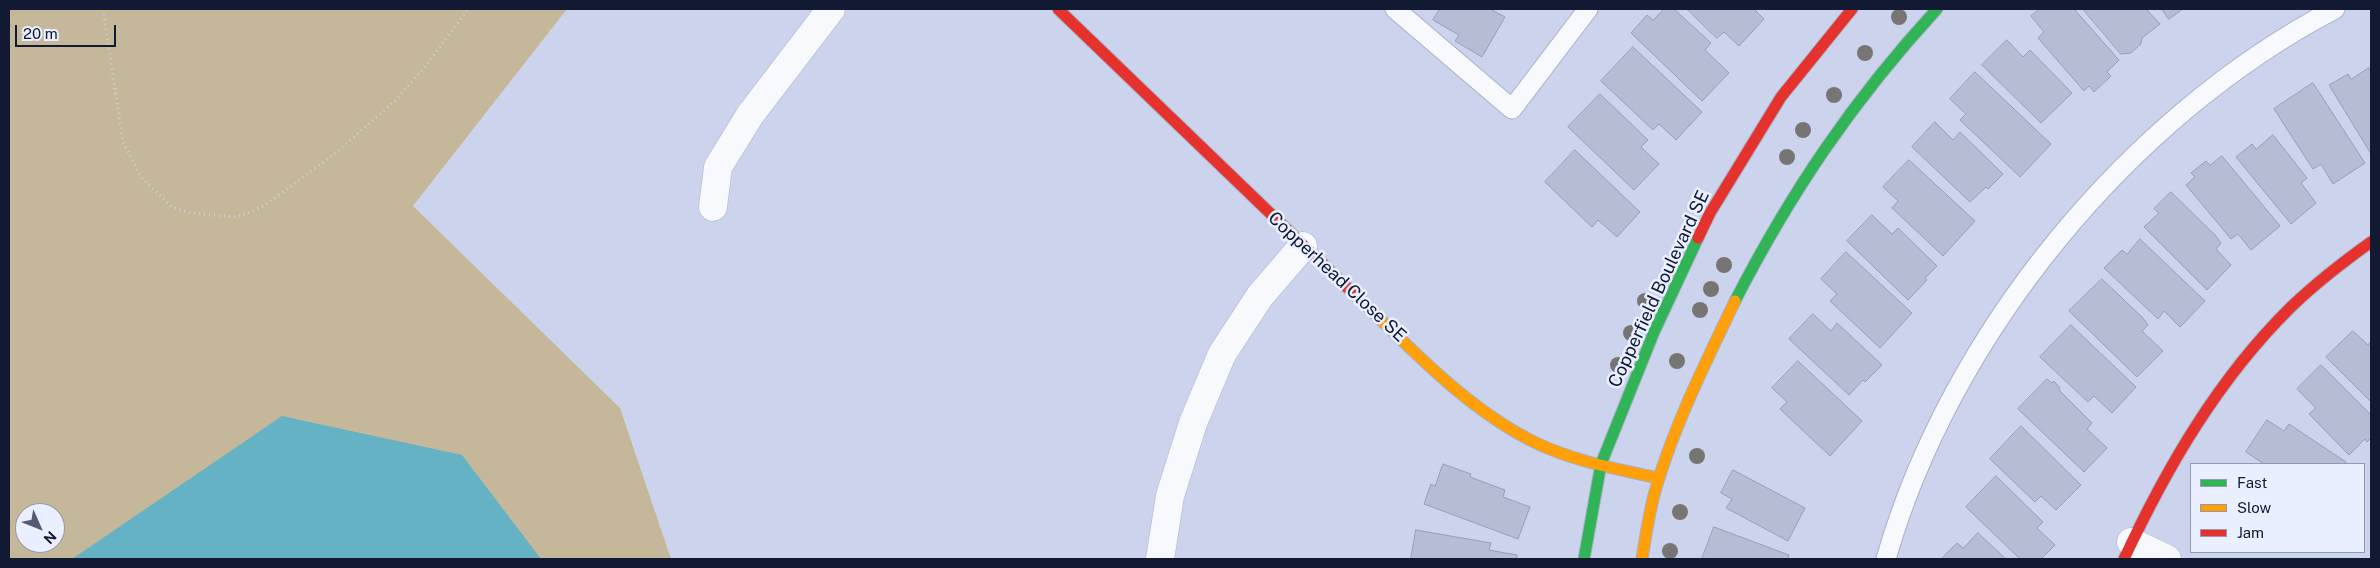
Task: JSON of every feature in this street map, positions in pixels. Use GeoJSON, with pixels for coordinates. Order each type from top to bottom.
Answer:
{"type":"FeatureCollection","features":[{"type":"Feature","properties":{"kind":"street"},"geometry":{"type":"LineString","coordinates":[[713,207],[718,167],[750,115],[831,9]]}},
{"type":"Feature","properties":{"kind":"street","name":"Copperhead Close SE"},"geometry":{"type":"LineString","coordinates":[[1058,9],[1303,246],[1434,368],[1485,412],[1536,442],[1601,464],[1658,478]]}},
{"type":"Feature","properties":{"kind":"street","name":"Copperfield Boulevard SE"},"geometry":{"type":"LineString","coordinates":[[1584,559],[1601,464],[1654,332],[1710,213],[1781,96],[1852,9]]}},
{"type":"Feature","properties":{"kind":"street"},"geometry":{"type":"LineString","coordinates":[[1642,559],[1658,478],[1707,359],[1767,241],[1820,157],[1867,89],[1938,9]]}},
{"type":"Feature","properties":{"kind":"street"},"geometry":{"type":"LineString","coordinates":[[2167,559],[2127,551],[2186,437],[2262,335],[2302,296],[2371,242]]}},
{"type":"Feature","properties":{"kind":"street"},"geometry":{"type":"LineString","coordinates":[[1160,559],[1170,496],[1192,423],[1222,354],[1260,296],[1303,246]]}},
{"type":"Feature","properties":{"kind":"lane"},"geometry":{"type":"LineString","coordinates":[[1395,9],[1512,109],[1588,9]]}},
{"type":"Feature","properties":{"kind":"lane"},"geometry":{"type":"LineString","coordinates":[[1886,559],[1895,528],[1919,466],[1942,415],[1979,349],[2014,296],[2057,240],[2104,186],[2199,98],[2255,58],[2335,9]]}},
{"type":"Feature","properties":{"kind":"path"},"geometry":{"type":"LineString","coordinates":[[103,9],[123,142],[141,177],[172,207],[191,213],[235,216],[251,212],[265,205],[338,151],[396,100],[468,9]]}},
{"type":"Feature","properties":{"kind":"shaded area"},"geometry":{"type":"Polygon","coordinates":[[[9,9],[567,9],[413,206],[620,408],[671,559],[9,559],[9,9]]]}},
{"type":"Feature","properties":{"kind":"water"},"geometry":{"type":"Polygon","coordinates":[[[282,416],[462,455],[541,559],[72,559],[282,416]]]}},
{"type":"Feature","properties":{"kind":"building"},"geometry":{"type":"Polygon","coordinates":[[[1440,9],[1490,9],[1505,17],[1482,57],[1455,41],[1459,35],[1433,20],[1440,9]]]}},
{"type":"Feature","properties":{"kind":"building"},"geometry":{"type":"Polygon","coordinates":[[[1664,9],[1674,9],[1711,43],[1705,50],[1729,73],[1702,101],[1631,33],[1647,15],[1653,20],[1664,9]]]}},
{"type":"Feature","properties":{"kind":"building"},"geometry":{"type":"Polygon","coordinates":[[[1687,9],[1754,9],[1764,19],[1739,46],[1724,32],[1717,38],[1687,9]]]}},
{"type":"Feature","properties":{"kind":"building"},"geometry":{"type":"Polygon","coordinates":[[[2040,9],[2074,9],[2119,60],[2107,72],[2111,76],[2094,92],[2089,86],[2084,91],[2038,38],[2044,32],[2031,16],[2040,9]]]}},
{"type":"Feature","properties":{"kind":"building"},"geometry":{"type":"Polygon","coordinates":[[[2083,9],[2146,9],[2160,24],[2142,38],[2141,44],[2131,53],[2121,54],[2083,9]]]}},
{"type":"Feature","properties":{"kind":"building"},"geometry":{"type":"Polygon","coordinates":[[[2162,9],[2183,9],[2169,19],[2162,9]]]}},
{"type":"Feature","properties":{"kind":"building"},"geometry":{"type":"Polygon","coordinates":[[[2007,40],[2023,57],[2030,50],[2072,93],[2041,123],[1982,65],[2007,40]]]}},
{"type":"Feature","properties":{"kind":"building"},"geometry":{"type":"Polygon","coordinates":[[[1633,47],[1702,112],[1676,140],[1659,124],[1653,130],[1601,81],[1633,47]]]}},
{"type":"Feature","properties":{"kind":"building"},"geometry":{"type":"Polygon","coordinates":[[[2369,68],[2371,73],[2371,154],[2329,85],[2348,74],[2351,79],[2369,68]]]}},
{"type":"Feature","properties":{"kind":"building"},"geometry":{"type":"Polygon","coordinates":[[[1975,72],[2051,144],[2020,177],[1960,120],[1966,114],[1950,99],[1975,72]]]}},
{"type":"Feature","properties":{"kind":"building"},"geometry":{"type":"Polygon","coordinates":[[[2313,83],[2365,163],[2333,184],[2321,164],[2313,169],[2274,109],[2313,83]]]}},
{"type":"Feature","properties":{"kind":"building"},"geometry":{"type":"Polygon","coordinates":[[[1600,94],[1648,140],[1641,147],[1659,164],[1634,190],[1568,127],[1600,94]]]}},
{"type":"Feature","properties":{"kind":"building"},"geometry":{"type":"Polygon","coordinates":[[[1935,122],[1953,140],[1960,132],[2003,174],[1988,189],[1986,187],[1970,202],[1912,147],[1935,122]]]}},
{"type":"Feature","properties":{"kind":"building"},"geometry":{"type":"Polygon","coordinates":[[[2273,135],[2307,178],[2301,183],[2316,203],[2291,224],[2236,157],[2252,144],[2256,149],[2273,135]]]}},
{"type":"Feature","properties":{"kind":"building"},"geometry":{"type":"Polygon","coordinates":[[[1575,150],[1640,212],[1617,237],[1598,220],[1592,227],[1545,182],[1575,150]]]}},
{"type":"Feature","properties":{"kind":"building"},"geometry":{"type":"Polygon","coordinates":[[[2222,156],[2280,226],[2251,250],[2238,234],[2231,239],[2186,185],[2195,177],[2191,173],[2206,161],[2210,165],[2222,156]]]}},
{"type":"Feature","properties":{"kind":"building"},"geometry":{"type":"Polygon","coordinates":[[[1909,160],[1975,221],[1943,256],[1892,208],[1898,201],[1883,187],[1909,160]]]}},
{"type":"Feature","properties":{"kind":"building"},"geometry":{"type":"Polygon","coordinates":[[[2171,192],[2216,236],[2221,243],[2216,249],[2231,265],[2207,290],[2144,227],[2159,213],[2154,209],[2171,192]]]}},
{"type":"Feature","properties":{"kind":"building"},"geometry":{"type":"Polygon","coordinates":[[[1872,215],[1892,234],[1898,228],[1937,266],[1908,300],[1847,241],[1872,215]]]}},
{"type":"Feature","properties":{"kind":"building"},"geometry":{"type":"Polygon","coordinates":[[[2140,239],[2205,301],[2180,327],[2164,311],[2158,319],[2104,268],[2122,250],[2127,254],[2140,239]]]}},
{"type":"Feature","properties":{"kind":"building"},"geometry":{"type":"Polygon","coordinates":[[[1846,252],[1912,313],[1880,348],[1830,301],[1837,294],[1821,279],[1846,252]]]}},
{"type":"Feature","properties":{"kind":"building"},"geometry":{"type":"Polygon","coordinates":[[[2102,279],[2143,318],[2148,325],[2142,331],[2163,351],[2137,377],[2069,311],[2102,279]]]}},
{"type":"Feature","properties":{"kind":"building"},"geometry":{"type":"Polygon","coordinates":[[[1813,314],[1831,331],[1837,323],[1882,365],[1865,382],[1863,380],[1849,395],[1789,339],[1813,314]]]}},
{"type":"Feature","properties":{"kind":"building"},"geometry":{"type":"Polygon","coordinates":[[[2071,325],[2136,387],[2112,413],[2094,396],[2088,402],[2040,357],[2071,325]]]}},
{"type":"Feature","properties":{"kind":"building"},"geometry":{"type":"Polygon","coordinates":[[[2353,331],[2368,345],[2371,341],[2371,402],[2326,357],[2353,331]]]}},
{"type":"Feature","properties":{"kind":"building"},"geometry":{"type":"Polygon","coordinates":[[[1798,361],[1862,421],[1830,456],[1780,409],[1787,402],[1772,388],[1798,361]]]}},
{"type":"Feature","properties":{"kind":"building"},"geometry":{"type":"Polygon","coordinates":[[[2321,365],[2371,415],[2371,438],[2367,442],[2365,439],[2349,455],[2309,414],[2316,408],[2297,389],[2321,365]]]}},
{"type":"Feature","properties":{"kind":"building"},"geometry":{"type":"Polygon","coordinates":[[[2047,379],[2052,383],[2054,381],[2060,388],[2059,390],[2092,423],[2087,429],[2107,448],[2084,472],[2018,409],[2047,379]]]}},
{"type":"Feature","properties":{"kind":"building"},"geometry":{"type":"Polygon","coordinates":[[[2267,420],[2284,431],[2289,424],[2346,462],[2262,463],[2246,452],[2267,420]]]}},
{"type":"Feature","properties":{"kind":"building"},"geometry":{"type":"Polygon","coordinates":[[[2021,426],[2081,485],[2056,510],[2041,496],[2035,502],[1990,459],[2021,426]]]}},
{"type":"Feature","properties":{"kind":"building"},"geometry":{"type":"Polygon","coordinates":[[[1443,464],[1471,474],[1470,477],[1505,490],[1503,497],[1530,507],[1518,539],[1424,504],[1431,484],[1435,486],[1443,464]]]}},
{"type":"Feature","properties":{"kind":"building"},"geometry":{"type":"Polygon","coordinates":[[[1733,470],[1805,508],[1788,541],[1726,508],[1732,499],[1721,493],[1733,470]]]}},
{"type":"Feature","properties":{"kind":"building"},"geometry":{"type":"Polygon","coordinates":[[[1996,476],[2043,522],[2037,528],[2055,545],[2041,559],[2020,559],[1966,507],[1996,476]]]}},
{"type":"Feature","properties":{"kind":"building"},"geometry":{"type":"Polygon","coordinates":[[[1714,527],[1789,555],[1788,559],[1702,559],[1714,527]]]}},
{"type":"Feature","properties":{"kind":"building"},"geometry":{"type":"Polygon","coordinates":[[[1416,530],[1491,543],[1489,550],[1517,555],[1517,559],[1411,559],[1416,530]]]}},
{"type":"Feature","properties":{"kind":"building"},"geometry":{"type":"Polygon","coordinates":[[[1978,533],[2006,559],[1941,559],[1957,543],[1963,548],[1978,533]]]}},
{"type":"Feature","properties":{"kind":"traffic: fast"},"geometry":{"type":"LineString","coordinates":[[1735,301],[1779,222],[1826,148],[1878,77],[1937,9]]}},
{"type":"Feature","properties":{"kind":"traffic: fast"},"geometry":{"type":"LineString","coordinates":[[1584,559],[1601,464],[1654,332],[1698,238]]}},
{"type":"Feature","properties":{"kind":"traffic: slow"},"geometry":{"type":"LineString","coordinates":[[1353,293],[1439,375],[1484,412],[1508,428],[1549,449],[1595,464],[1658,478]]}},
{"type":"Feature","properties":{"kind":"traffic: slow"},"geometry":{"type":"LineString","coordinates":[[1642,559],[1651,505],[1672,440],[1735,301]]}},
{"type":"Feature","properties":{"kind":"traffic: jam"},"geometry":{"type":"LineString","coordinates":[[1058,9],[1353,293]]}},
{"type":"Feature","properties":{"kind":"traffic: jam"},"geometry":{"type":"LineString","coordinates":[[1698,238],[1710,213],[1781,97],[1852,9]]}},
{"type":"Feature","properties":{"kind":"traffic: jam"},"geometry":{"type":"LineString","coordinates":[[2124,559],[2176,458],[2217,394],[2240,364],[2300,298],[2371,242]]}}]}
